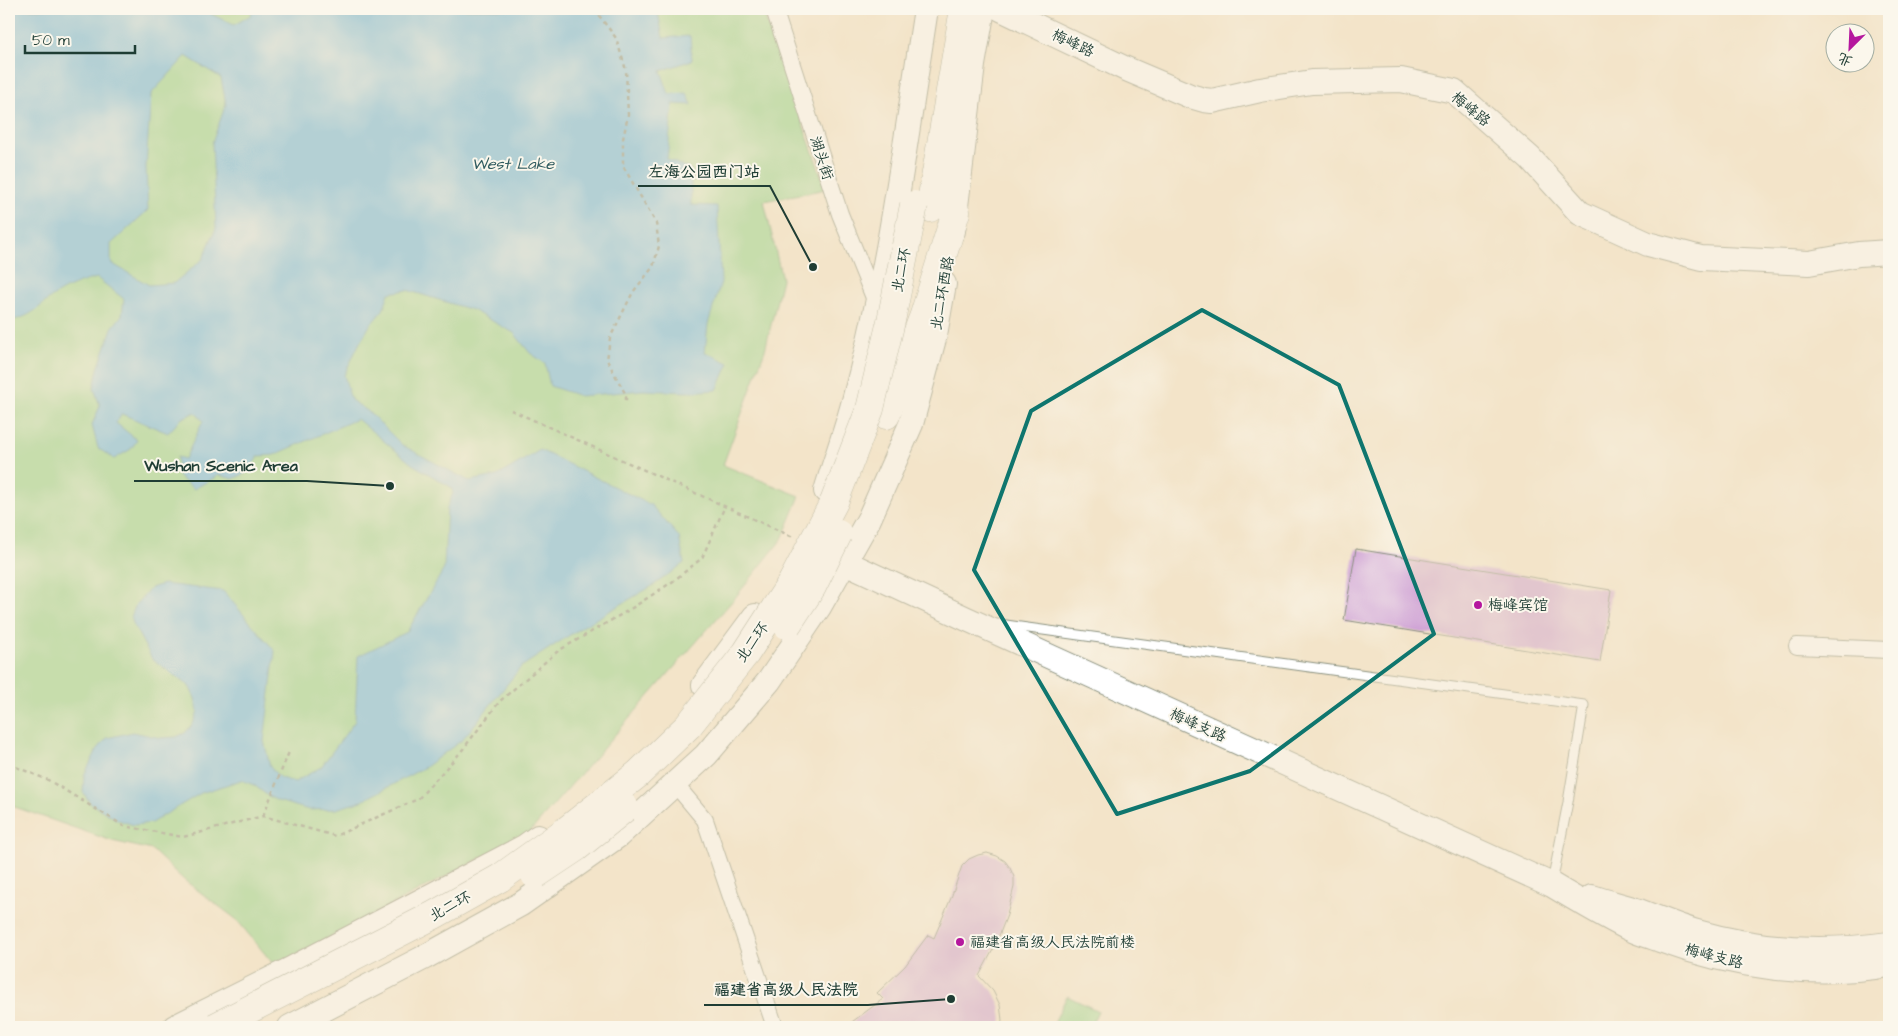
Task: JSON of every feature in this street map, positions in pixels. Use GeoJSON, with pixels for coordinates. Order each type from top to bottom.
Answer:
{"type":"FeatureCollection","features":[{"type":"Feature","properties":{"kind":"highway","name":"北二环"},"geometry":{"type":"LineString","coordinates":[[215,1027],[434,915],[500,878],[567,830],[638,774],[688,726],[746,653],[792,582],[834,502],[870,409],[892,320],[933,208],[945,9]]}},
{"type":"Feature","properties":{"kind":"highway","name":"北二环"},"geometry":{"type":"LineString","coordinates":[[253,1027],[441,931],[512,890],[578,847],[650,788],[700,739],[762,663],[812,587],[850,510],[886,415],[908,325],[933,208],[964,9]]}},
{"type":"Feature","properties":{"kind":"highway"},"geometry":{"type":"LineString","coordinates":[[886,415],[924,315],[933,208]]}},
{"type":"Feature","properties":{"kind":"main road"},"geometry":{"type":"LineString","coordinates":[[175,1027],[291,969],[524,847],[574,812],[680,716],[742,634],[778,582],[802,541],[824,497],[857,390],[877,305],[926,9]]}},
{"type":"Feature","properties":{"kind":"main road","name":"北二环西路"},"geometry":{"type":"LineString","coordinates":[[297,1025],[521,904],[620,835],[706,755],[769,681],[819,607],[869,519],[911,424],[935,335],[933,208],[973,65],[982,9]]}},
{"type":"Feature","properties":{"kind":"main road","name":"梅峰路"},"geometry":{"type":"LineString","coordinates":[[1001,9],[1124,68],[1204,100],[1212,101],[1260,90],[1312,82],[1401,80],[1454,91],[1530,158],[1580,213],[1648,244],[1701,258],[1809,263],[1860,254],[1889,252]]}},
{"type":"Feature","properties":{"kind":"main road"},"geometry":{"type":"LineString","coordinates":[[802,541],[845,562]]}},
{"type":"Feature","properties":{"kind":"main road","name":"梅峰支路"},"geometry":{"type":"LineString","coordinates":[[845,562],[1552,886],[1630,929],[1674,946],[1732,962],[1772,967],[1853,970],[1889,965]]}},
{"type":"Feature","properties":{"kind":"main road","name":"梅峰支路"},"geometry":{"type":"LineString","coordinates":[[1552,886],[1638,911],[1697,932],[1735,941],[1813,949],[1889,944]]}},
{"type":"Feature","properties":{"kind":"street","name":"湖头街"},"geometry":{"type":"LineString","coordinates":[[774,9],[840,214],[877,305]]}},
{"type":"Feature","properties":{"kind":"street"},"geometry":{"type":"LineString","coordinates":[[1797,646],[1889,650]]}},
{"type":"Feature","properties":{"kind":"street"},"geometry":{"type":"LineString","coordinates":[[675,784],[705,820],[775,1027]]}},
{"type":"Feature","properties":{"kind":"lane"},"geometry":{"type":"LineString","coordinates":[[967,619],[1584,705],[1552,886]]}},
{"type":"Feature","properties":{"kind":"path"},"geometry":{"type":"LineString","coordinates":[[594,9],[616,38],[626,70],[628,115],[623,139],[623,166],[656,223],[659,246],[653,267],[633,292],[610,338],[607,360],[626,395],[626,401]]}},
{"type":"Feature","properties":{"kind":"path"},"geometry":{"type":"LineString","coordinates":[[511,410],[802,541]]}},
{"type":"Feature","properties":{"kind":"path"},"geometry":{"type":"LineString","coordinates":[[9,764],[48,780],[124,826],[183,837],[263,816],[335,836],[418,799],[460,754],[507,694],[558,651],[629,610],[672,582],[702,558],[725,506]]}},
{"type":"Feature","properties":{"kind":"path"},"geometry":{"type":"LineString","coordinates":[[263,816],[289,752]]}},
{"type":"Feature","properties":{"kind":"highlighted area"},"geometry":{"type":"Polygon","coordinates":[[[1202,310],[1339,385],[1434,634],[1250,771],[1117,814],[974,570],[1031,411],[1202,310]]]}},
{"type":"Feature","properties":{"kind":"green space"},"geometry":{"type":"Polygon","coordinates":[[[9,9],[762,9],[826,189],[764,201],[782,279],[765,350],[723,465],[800,496],[782,539],[734,599],[529,833],[275,966],[236,919],[184,880],[152,850],[112,841],[9,805],[9,9]]]}},
{"type":"Feature","properties":{"kind":"green space"},"geometry":{"type":"Polygon","coordinates":[[[1067,996],[1098,1011],[1090,1027],[1052,1027],[1067,996]]]}},
{"type":"Feature","properties":{"kind":"water","name":"West Lake"},"geometry":{"type":"Polygon","coordinates":[[[9,9],[209,9],[211,14],[234,25],[251,15],[252,9],[670,9],[658,12],[663,38],[690,36],[692,60],[661,71],[669,94],[687,93],[692,105],[673,104],[667,159],[691,170],[691,205],[717,206],[721,282],[708,324],[705,352],[729,363],[717,390],[686,392],[643,390],[580,396],[550,386],[545,363],[530,353],[514,333],[472,310],[407,290],[389,293],[383,310],[370,325],[344,375],[351,400],[369,412],[402,445],[469,481],[497,476],[540,450],[651,505],[679,537],[684,563],[654,585],[582,627],[521,667],[462,740],[425,767],[362,801],[336,809],[309,810],[278,801],[254,785],[241,780],[201,793],[151,823],[134,825],[118,820],[90,803],[83,792],[84,775],[97,750],[107,738],[133,732],[161,738],[176,737],[185,733],[193,724],[198,711],[195,698],[189,686],[152,659],[131,617],[136,604],[151,588],[163,584],[223,591],[275,651],[264,741],[270,767],[280,778],[295,782],[321,767],[355,721],[358,656],[407,632],[444,569],[447,508],[453,493],[451,487],[412,464],[357,419],[274,455],[259,456],[246,473],[233,479],[219,475],[194,489],[178,476],[177,457],[185,459],[203,421],[195,412],[181,419],[168,433],[122,414],[116,423],[137,440],[131,449],[114,459],[98,448],[92,425],[100,406],[94,388],[98,369],[112,328],[122,315],[124,299],[97,278],[69,287],[53,296],[31,313],[9,321],[9,9]],[[186,56],[151,94],[146,167],[148,210],[111,244],[111,263],[149,285],[174,283],[203,259],[216,228],[212,143],[226,104],[221,78],[186,56]]]}},
{"type":"Feature","properties":{"kind":"building","name":"梅峰宾馆"},"geometry":{"type":"Polygon","coordinates":[[[1356,549],[1611,590],[1600,662],[1344,620],[1356,549]]]}},
{"type":"Feature","properties":{"kind":"building","name":"福建省高级人民法院前楼"},"geometry":{"type":"Polygon","coordinates":[[[987,853],[1005,861],[1014,877],[1014,887],[1007,915],[995,946],[979,976],[993,991],[1000,1005],[1002,1020],[1000,1027],[845,1027],[883,999],[877,993],[905,966],[928,935],[934,938],[962,866],[969,859],[987,853]]]}},
{"type":"Feature","properties":{"kind":"place","name":"左海公园西门站"},"geometry":{"type":"Point","coordinates":[813,267]}},
{"type":"Feature","properties":{"kind":"place","name":"Wushan Scenic Area"},"geometry":{"type":"Point","coordinates":[390,486]}},
{"type":"Feature","properties":{"kind":"place","name":"梅峰宾馆"},"geometry":{"type":"Point","coordinates":[1478,605]}},
{"type":"Feature","properties":{"kind":"place","name":"福建省高级人民法院前楼"},"geometry":{"type":"Point","coordinates":[960,942]}},
{"type":"Feature","properties":{"kind":"place","name":"福建省高级人民法院"},"geometry":{"type":"Point","coordinates":[951,999]}}]}
